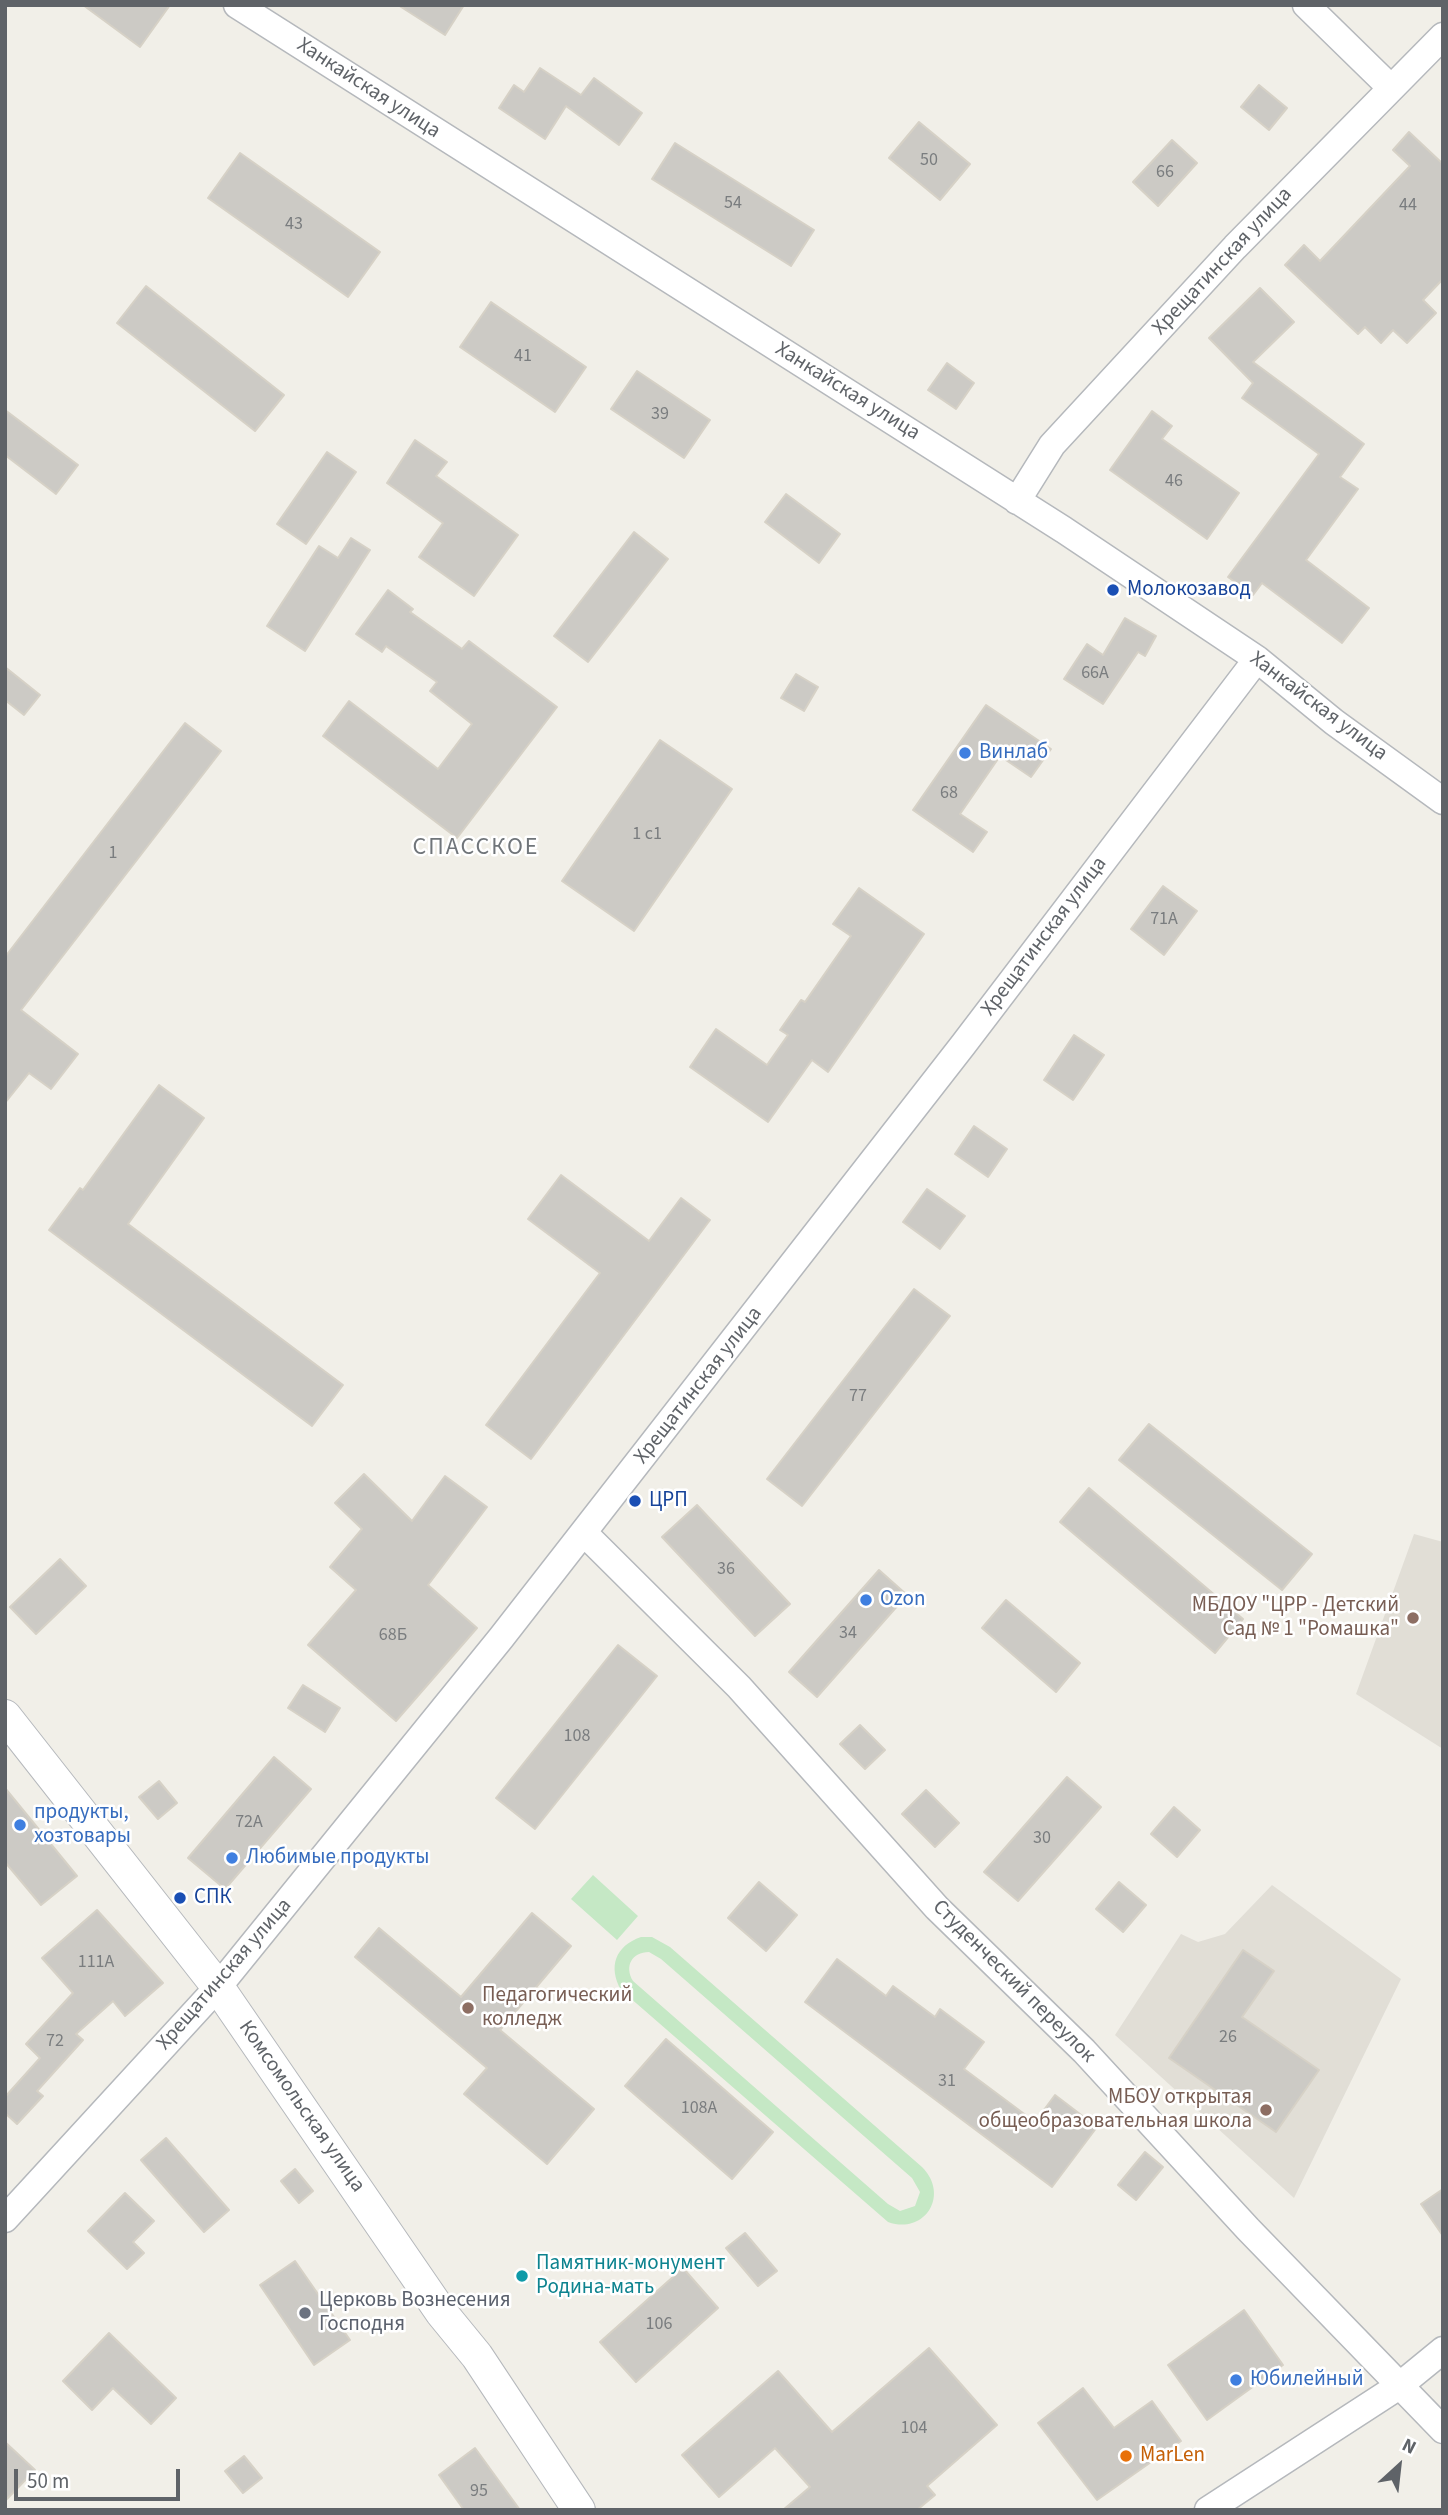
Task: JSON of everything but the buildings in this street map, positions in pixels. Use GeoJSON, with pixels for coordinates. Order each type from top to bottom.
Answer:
{"type":"FeatureCollection","features":[{"type":"Feature","properties":{"kind":"street","name":"Ханкайская улица"},"geometry":{"type":"LineString","coordinates":[[237,5],[1017,501],[1257,659],[1334,722],[1443,801]]}},
{"type":"Feature","properties":{"kind":"street"},"geometry":{"type":"LineString","coordinates":[[1306,5],[1391,88]]}},
{"type":"Feature","properties":{"kind":"street","name":"Хрещатинская улица"},"geometry":{"type":"LineString","coordinates":[[1017,501],[1052,445],[1235,247],[1443,36]]}},
{"type":"Feature","properties":{"kind":"street","name":"Хрещатинская улица"},"geometry":{"type":"LineString","coordinates":[[5,2219],[218,1987],[585,1534],[1257,659]]}},
{"type":"Feature","properties":{"kind":"street","name":"Студенческий переулок"},"geometry":{"type":"LineString","coordinates":[[585,1534],[739,1687],[937,1908],[1084,2051],[1443,2430]]}},
{"type":"Feature","properties":{"kind":"street","name":"Комсомольская улица"},"geometry":{"type":"LineString","coordinates":[[5,1716],[218,1987],[441,2312],[477,2356],[579,2510]]}},
{"type":"Feature","properties":{"kind":"street"},"geometry":{"type":"LineString","coordinates":[[1208,2510],[1399,2386],[1443,2350]]}},
{"type":"Feature","properties":{"kind":"shaded area","name":"МБДОУ \"ЦРР - Детский Сад № 1 \"Ромашка\""},"geometry":{"type":"Polygon","coordinates":[[[1414,1534],[1443,1542],[1443,1749],[1356,1694],[1414,1534]]]}},
{"type":"Feature","properties":{"kind":"shaded area","name":"МБОУ открытая общеобразовательная школа"},"geometry":{"type":"Polygon","coordinates":[[[1272,1885],[1401,1979],[1294,2198],[1115,2035],[1181,1934],[1198,1942],[1225,1934],[1272,1885]]]}},
{"type":"Feature","properties":{"kind":"green space"},"geometry":{"type":"Polygon","coordinates":[[[593,1875],[638,1916],[617,1940],[571,1899],[593,1875]]]}},
{"type":"Feature","properties":{"kind":"green space"},"geometry":{"type":"Polygon","coordinates":[[[641,1937],[652,1937],[670,1947],[922,2167],[934,2189],[929,2210],[922,2218],[901,2225],[888,2222],[621,1990],[615,1973],[616,1958],[632,1941],[641,1937]],[[649,1952],[634,1957],[629,1970],[633,1981],[888,2204],[900,2211],[915,2206],[920,2192],[912,2178],[661,1959],[649,1952]]]}},
{"type":"Feature","properties":{"kind":"place","name":"Молокозавод"},"geometry":{"type":"Point","coordinates":[1113,590]}},
{"type":"Feature","properties":{"kind":"place","name":"Винлаб"},"geometry":{"type":"Point","coordinates":[965,753]}},
{"type":"Feature","properties":{"kind":"place","name":"ЦРП"},"geometry":{"type":"Point","coordinates":[635,1501]}},
{"type":"Feature","properties":{"kind":"place","name":"Ozon"},"geometry":{"type":"Point","coordinates":[866,1600]}},
{"type":"Feature","properties":{"kind":"place","name":"МБДОУ \"ЦРР - Детский Сад № 1 \"Ромашка\""},"geometry":{"type":"Point","coordinates":[1413,1618]}},
{"type":"Feature","properties":{"kind":"place","name":"продукты, хозтовары"},"geometry":{"type":"Point","coordinates":[20,1825]}},
{"type":"Feature","properties":{"kind":"place","name":"Любимые продукты"},"geometry":{"type":"Point","coordinates":[232,1858]}},
{"type":"Feature","properties":{"kind":"place","name":"СПК"},"geometry":{"type":"Point","coordinates":[180,1898]}},
{"type":"Feature","properties":{"kind":"place","name":"Педагогический колледж"},"geometry":{"type":"Point","coordinates":[468,2008]}},
{"type":"Feature","properties":{"kind":"place","name":"МБОУ открытая общеобразовательная школа"},"geometry":{"type":"Point","coordinates":[1266,2110]}},
{"type":"Feature","properties":{"kind":"place","name":"Памятник-монумент Родина-мать"},"geometry":{"type":"Point","coordinates":[522,2276]}},
{"type":"Feature","properties":{"kind":"place","name":"Церковь Вознесения Господня"},"geometry":{"type":"Point","coordinates":[305,2313]}},
{"type":"Feature","properties":{"kind":"place","name":"Юбилейный"},"geometry":{"type":"Point","coordinates":[1236,2380]}},
{"type":"Feature","properties":{"kind":"place","name":"MarLen"},"geometry":{"type":"Point","coordinates":[1126,2456]}},
{"type":"Feature","properties":{"kind":"district","name":"СПАССКОЕ"},"geometry":{"type":"Point","coordinates":[476,849]}}]}
